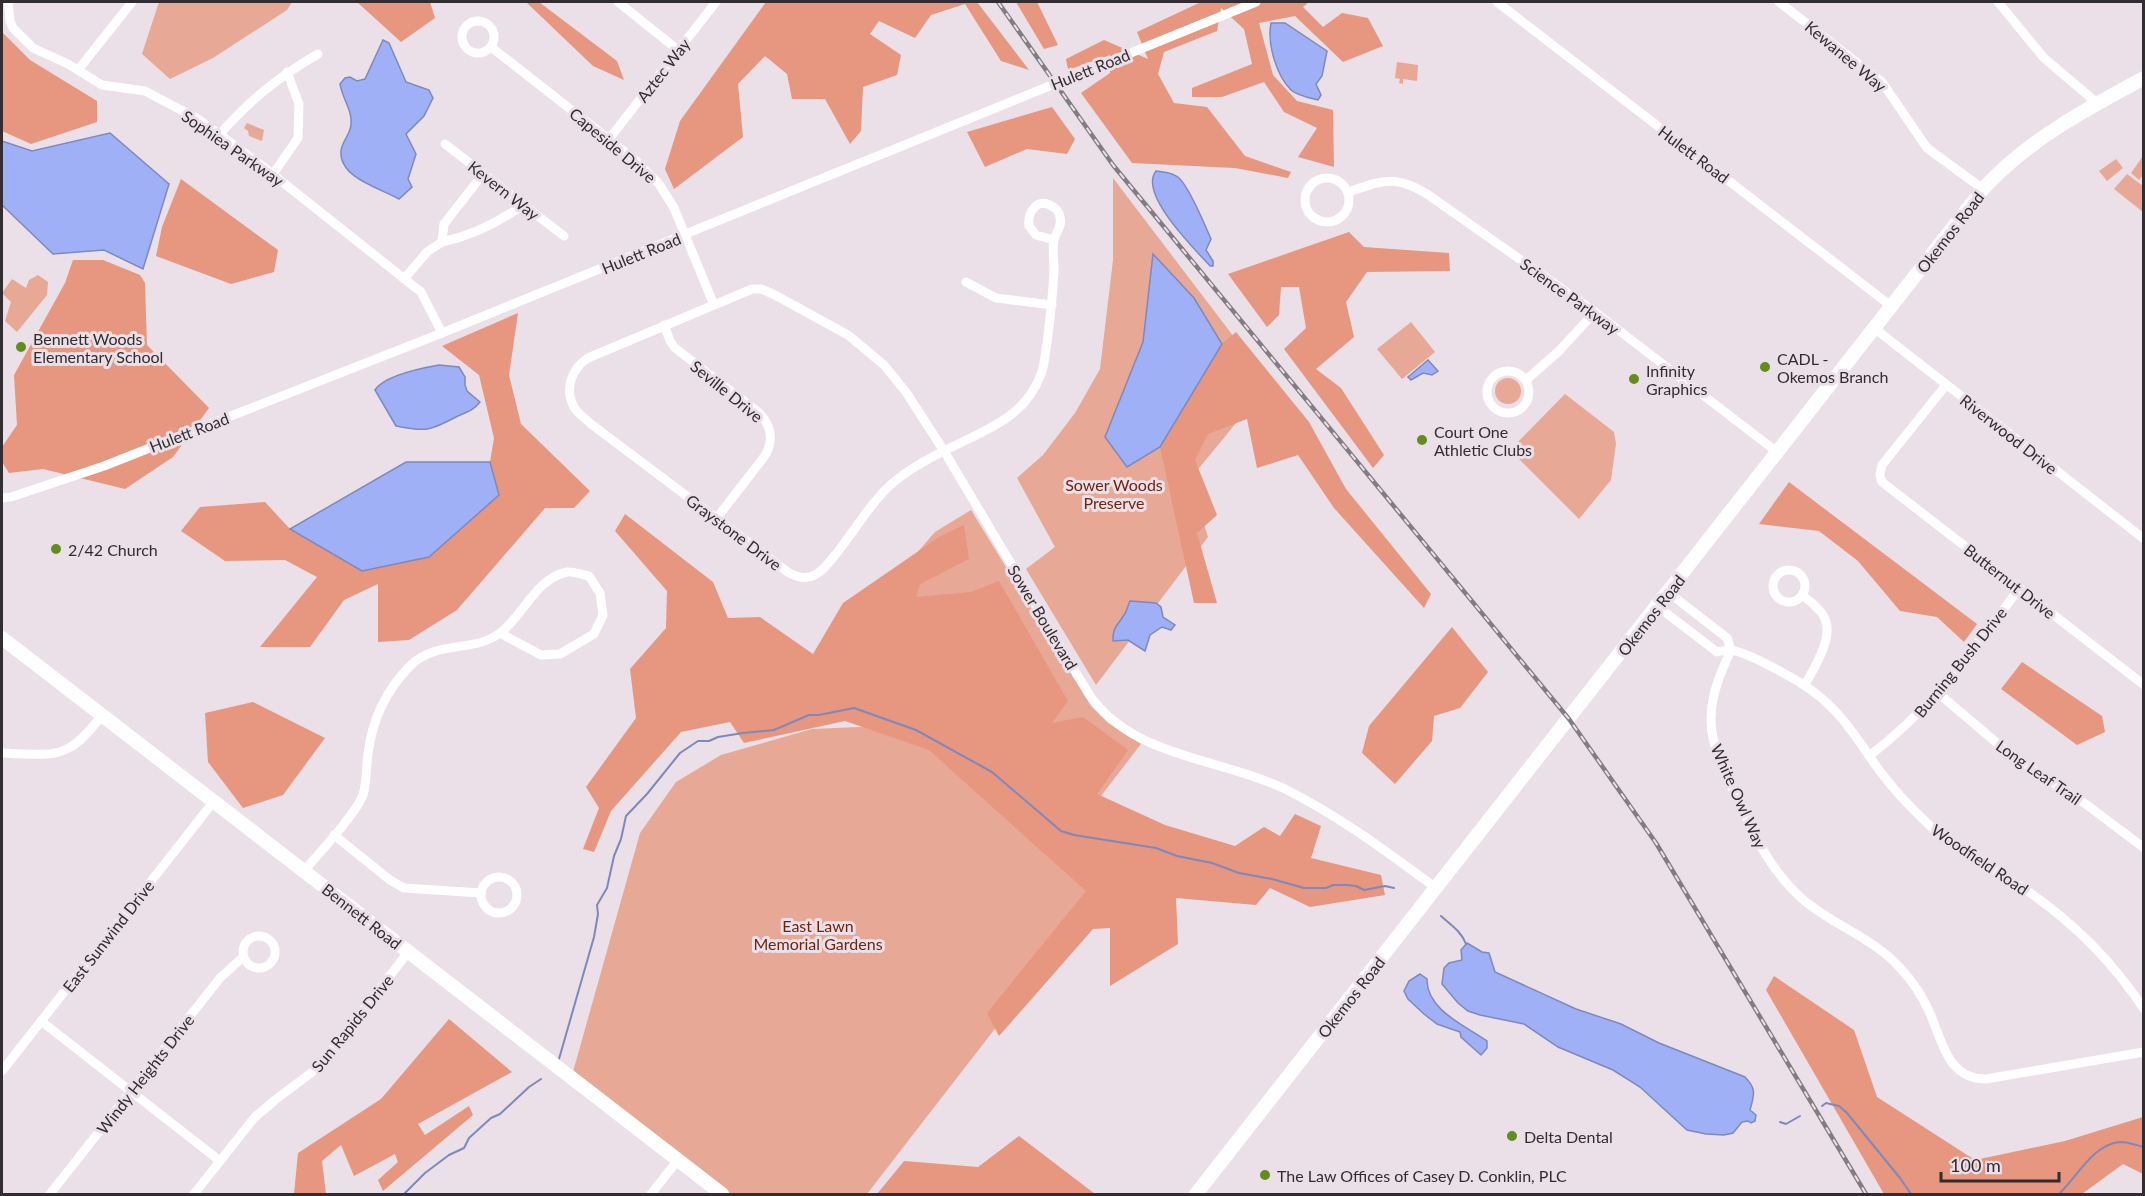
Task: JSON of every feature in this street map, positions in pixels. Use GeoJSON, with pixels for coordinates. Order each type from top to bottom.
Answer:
{"type":"FeatureCollection","features":[{"type":"Feature","properties":{"kind":"main road","name":"Okemos Road"},"geometry":{"type":"LineString","coordinates":[[1196,1194],[1983,189],[2030,146],[2097,103],[2144,78]]}},
{"type":"Feature","properties":{"kind":"main road","name":"Bennett Road"},"geometry":{"type":"LineString","coordinates":[[2,638],[722,1194]]}},
{"type":"Feature","properties":{"kind":"street","name":"Sophiea Parkway"},"geometry":{"type":"LineString","coordinates":[[8,2],[10,21],[29,45],[78,70],[102,86],[145,91],[198,119],[273,174],[421,292],[442,333]]}},
{"type":"Feature","properties":{"kind":"street"},"geometry":{"type":"LineString","coordinates":[[78,70],[132,2]]}},
{"type":"Feature","properties":{"kind":"street"},"geometry":{"type":"LineString","coordinates":[[618,2],[678,50]]}},
{"type":"Feature","properties":{"kind":"street","name":"Aztec Way"},"geometry":{"type":"LineString","coordinates":[[609,139],[716,2]]}},
{"type":"Feature","properties":{"kind":"street","name":"Hulett Road"},"geometry":{"type":"LineString","coordinates":[[2,498],[21,494],[104,466],[442,333],[1256,2]]}},
{"type":"Feature","properties":{"kind":"street","name":"Hulett Road"},"geometry":{"type":"LineString","coordinates":[[1497,2],[1891,306]]}},
{"type":"Feature","properties":{"kind":"street","name":"Kewanee Way"},"geometry":{"type":"LineString","coordinates":[[1779,2],[1882,82],[1927,148],[1983,189]]}},
{"type":"Feature","properties":{"kind":"street"},"geometry":{"type":"LineString","coordinates":[[1998,2],[2044,58],[2097,103]]}},
{"type":"Feature","properties":{"kind":"street","name":"Capeside Drive"},"geometry":{"type":"LineString","coordinates":[[491,47],[634,159],[659,184],[669,199],[686,235],[714,304]]}},
{"type":"Feature","properties":{"kind":"street"},"geometry":{"type":"LineString","coordinates":[[219,135],[246,105],[287,72],[318,54]]}},
{"type":"Feature","properties":{"kind":"street"},"geometry":{"type":"LineString","coordinates":[[273,174],[298,138],[299,104],[287,72]]}},
{"type":"Feature","properties":{"kind":"street","name":"Kevern Way"},"geometry":{"type":"LineString","coordinates":[[445,144],[564,236]]}},
{"type":"Feature","properties":{"kind":"street"},"geometry":{"type":"LineString","coordinates":[[442,242],[444,224],[483,174]]}},
{"type":"Feature","properties":{"kind":"street"},"geometry":{"type":"LineString","coordinates":[[1320,179],[1338,180],[1348,192],[1349,200],[1344,214],[1332,222],[1317,220],[1306,209],[1307,189],[1320,179]]}},
{"type":"Feature","properties":{"kind":"street","name":"Science Parkway"},"geometry":{"type":"LineString","coordinates":[[1348,192],[1376,183],[1394,181],[1409,184],[1595,312],[1777,453]]}},
{"type":"Feature","properties":{"kind":"street"},"geometry":{"type":"LineString","coordinates":[[404,279],[427,252],[442,242],[456,239],[504,218],[523,205]]}},
{"type":"Feature","properties":{"kind":"street","name":"Graystone Drive"},"geometry":{"type":"LineString","coordinates":[[714,304],[602,351],[580,363],[570,380],[573,405],[591,424],[716,519],[789,573],[802,578],[816,574],[833,556],[878,497],[897,479],[944,451],[995,427],[1016,411],[1028,397],[1043,369],[1052,304],[1054,240]]}},
{"type":"Feature","properties":{"kind":"street"},"geometry":{"type":"LineString","coordinates":[[966,282],[996,298],[1052,304]]}},
{"type":"Feature","properties":{"kind":"street","name":"Sower Boulevard"},"geometry":{"type":"LineString","coordinates":[[714,304],[752,289],[773,294],[848,335],[884,365],[906,392],[944,451],[1079,678],[1094,701],[1109,716],[1145,741],[1244,773],[1308,800],[1378,844],[1436,888]]}},
{"type":"Feature","properties":{"kind":"street"},"geometry":{"type":"LineString","coordinates":[[1526,380],[1558,352],[1595,312]]}},
{"type":"Feature","properties":{"kind":"street","name":"Seville Drive"},"geometry":{"type":"LineString","coordinates":[[664,325],[675,348],[757,411],[765,419],[771,434],[769,449],[764,457],[716,519]]}},
{"type":"Feature","properties":{"kind":"street","name":"Riverwood Drive"},"geometry":{"type":"LineString","coordinates":[[1874,328],[2144,539]]}},
{"type":"Feature","properties":{"kind":"street"},"geometry":{"type":"LineString","coordinates":[[1514,371],[1526,380],[1529,386],[1528,400],[1519,410],[1505,413],[1493,407],[1489,401],[1487,387],[1500,372],[1514,371]]}},
{"type":"Feature","properties":{"kind":"street","name":"Butternut Drive"},"geometry":{"type":"LineString","coordinates":[[1946,385],[1882,465],[1880,475],[1885,486],[2144,685]]}},
{"type":"Feature","properties":{"kind":"street","name":"Hulett Road"},"geometry":{"type":"LineString","coordinates":[[2,494],[21,494]]}},
{"type":"Feature","properties":{"kind":"street"},"geometry":{"type":"LineString","coordinates":[[304,871],[357,807],[363,794],[374,723],[384,700],[412,665],[431,652],[454,646],[476,644],[500,633],[524,608],[543,583],[568,572],[589,576],[600,592],[603,615],[594,634],[560,654],[541,655],[500,633]]}},
{"type":"Feature","properties":{"kind":"street","name":"Burning Bush Drive"},"geometry":{"type":"LineString","coordinates":[[1869,756],[1905,727],[1938,693],[2020,588]]}},
{"type":"Feature","properties":{"kind":"street"},"geometry":{"type":"LineString","coordinates":[[1668,592],[1728,638],[1731,650]]}},
{"type":"Feature","properties":{"kind":"street"},"geometry":{"type":"LineString","coordinates":[[1802,595],[1821,611],[1827,629],[1825,642],[1805,685]]}},
{"type":"Feature","properties":{"kind":"street","name":"Woodfield Road"},"geometry":{"type":"LineString","coordinates":[[1658,606],[1717,652],[1731,650],[1752,658],[1805,685],[1826,701],[1844,720],[1898,793],[1931,827],[1975,860],[2036,897],[2088,940],[2115,970],[2144,1010]]}},
{"type":"Feature","properties":{"kind":"street","name":"White Owl Way"},"geometry":{"type":"LineString","coordinates":[[1731,650],[1713,699],[1711,718],[1713,737],[1720,762],[1760,848],[1775,871],[1804,900],[1826,916],[1873,943],[1903,970],[1924,1001],[1947,1056],[1954,1066],[1969,1077],[1986,1079],[2144,1052]]}},
{"type":"Feature","properties":{"kind":"street","name":"Long Leaf Trail"},"geometry":{"type":"LineString","coordinates":[[1938,693],[2011,755],[2087,805],[2144,848]]}},
{"type":"Feature","properties":{"kind":"street"},"geometry":{"type":"LineString","coordinates":[[2,753],[43,755],[68,749],[86,736],[102,715]]}},
{"type":"Feature","properties":{"kind":"street","name":"East Sunwind Drive"},"geometry":{"type":"LineString","coordinates":[[2,1071],[214,801]]}},
{"type":"Feature","properties":{"kind":"street"},"geometry":{"type":"LineString","coordinates":[[334,835],[390,880],[404,888],[481,893]]}},
{"type":"Feature","properties":{"kind":"street","name":"Sun Rapids Drive"},"geometry":{"type":"LineString","coordinates":[[194,1194],[259,1113],[319,1067],[408,951]]}},
{"type":"Feature","properties":{"kind":"street","name":"Windy Heights Drive"},"geometry":{"type":"LineString","coordinates":[[50,1194],[220,978],[243,957]]}},
{"type":"Feature","properties":{"kind":"street"},"geometry":{"type":"LineString","coordinates":[[41,1021],[220,1161]]}},
{"type":"Feature","properties":{"kind":"street"},"geometry":{"type":"LineString","coordinates":[[651,1194],[678,1160]]}},
{"type":"Feature","properties":{"kind":"green space"},"geometry":{"type":"Polygon","coordinates":[[[159,2],[292,2],[287,10],[213,58],[170,79],[142,54],[159,2]]]}},
{"type":"Feature","properties":{"kind":"green space"},"geometry":{"type":"Polygon","coordinates":[[[1397,62],[1418,65],[1417,81],[1403,79],[1403,84],[1399,83],[1400,79],[1395,78],[1397,62]]]}},
{"type":"Feature","properties":{"kind":"green space"},"geometry":{"type":"Polygon","coordinates":[[[247,123],[264,130],[262,141],[249,136],[248,131],[244,128],[247,123]]]}},
{"type":"Feature","properties":{"kind":"green space"},"geometry":{"type":"Polygon","coordinates":[[[2143,156],[2143,175],[2139,180],[2131,173],[2143,156]]]}},
{"type":"Feature","properties":{"kind":"green space"},"geometry":{"type":"Polygon","coordinates":[[[2116,159],[2123,168],[2107,181],[2099,171],[2116,159]]]}},
{"type":"Feature","properties":{"kind":"green space"},"geometry":{"type":"Polygon","coordinates":[[[2127,174],[2143,186],[2143,212],[2114,189],[2127,174]]]}},
{"type":"Feature","properties":{"kind":"green space","name":"Sower Woods Preserve"},"geometry":{"type":"Polygon","coordinates":[[[1113,178],[1269,383],[1190,479],[1208,537],[1096,685],[1026,569],[1055,547],[1017,478],[1043,455],[1075,413],[1100,369],[1113,260],[1113,178]]]}},
{"type":"Feature","properties":{"kind":"green space"},"geometry":{"type":"Polygon","coordinates":[[[38,275],[48,282],[47,295],[17,332],[5,321],[11,302],[2,293],[12,279],[26,288],[29,280],[38,275]]]}},
{"type":"Feature","properties":{"kind":"green space"},"geometry":{"type":"Polygon","coordinates":[[[1411,322],[1435,352],[1402,379],[1377,349],[1411,322]]]}},
{"type":"Feature","properties":{"kind":"green space"},"geometry":{"type":"Polygon","coordinates":[[[1508,378],[1517,382],[1521,391],[1517,400],[1508,404],[1499,400],[1495,391],[1499,382],[1508,378]]]}},
{"type":"Feature","properties":{"kind":"green space"},"geometry":{"type":"Polygon","coordinates":[[[1565,394],[1614,432],[1616,444],[1611,480],[1579,519],[1514,454],[1514,446],[1565,394]]]}},
{"type":"Feature","properties":{"kind":"green space","name":"East Lawn Memorial Gardens"},"geometry":{"type":"Polygon","coordinates":[[[971,510],[1091,706],[1108,723],[1141,744],[1054,857],[1100,893],[867,1194],[730,1194],[573,1072],[640,833],[676,782],[721,755],[812,729],[882,726],[823,661],[935,532],[971,510]]]}},
{"type":"Feature","properties":{"kind":"shaded area"},"geometry":{"type":"Polygon","coordinates":[[[357,2],[430,2],[435,18],[401,42],[357,2]]]}},
{"type":"Feature","properties":{"kind":"shaded area"},"geometry":{"type":"Polygon","coordinates":[[[526,2],[539,2],[617,61],[624,80],[593,66],[526,2]]]}},
{"type":"Feature","properties":{"kind":"shaded area"},"geometry":{"type":"Polygon","coordinates":[[[766,2],[977,2],[1029,70],[1001,61],[965,4],[931,15],[915,38],[879,21],[870,34],[901,55],[897,75],[863,87],[861,131],[850,144],[825,99],[792,99],[787,74],[765,56],[738,84],[743,137],[674,189],[665,169],[680,121],[766,2]]]}},
{"type":"Feature","properties":{"kind":"shaded area"},"geometry":{"type":"Polygon","coordinates":[[[1016,2],[1037,2],[1058,45],[1044,49],[1016,2]]]}},
{"type":"Feature","properties":{"kind":"shaded area"},"geometry":{"type":"Polygon","coordinates":[[[1201,2],[1309,2],[1303,7],[1323,27],[1342,13],[1368,18],[1383,46],[1343,62],[1295,16],[1259,23],[1273,75],[1297,101],[1333,110],[1334,167],[1298,157],[1317,128],[1284,112],[1264,82],[1222,97],[1192,97],[1192,88],[1252,64],[1244,29],[1221,8],[1217,31],[1164,52],[1158,74],[1174,103],[1207,107],[1245,156],[1291,172],[1288,178],[1235,168],[1132,163],[1081,93],[1110,73],[1110,55],[1068,70],[1066,59],[1104,40],[1148,59],[1137,32],[1201,2]]]}},
{"type":"Feature","properties":{"kind":"shaded area"},"geometry":{"type":"Polygon","coordinates":[[[2,32],[30,60],[97,101],[97,122],[31,144],[2,131],[2,32]]]}},
{"type":"Feature","properties":{"kind":"shaded area"},"geometry":{"type":"Polygon","coordinates":[[[1052,107],[1075,139],[1067,154],[1027,149],[985,167],[967,132],[1052,107]]]}},
{"type":"Feature","properties":{"kind":"shaded area"},"geometry":{"type":"Polygon","coordinates":[[[181,179],[278,250],[274,272],[231,284],[156,256],[162,227],[181,179]]]}},
{"type":"Feature","properties":{"kind":"shaded area"},"geometry":{"type":"Polygon","coordinates":[[[1349,232],[1364,247],[1449,253],[1450,271],[1367,272],[1346,302],[1354,337],[1316,369],[1341,388],[1384,455],[1373,468],[1284,349],[1306,328],[1299,287],[1281,287],[1279,315],[1267,327],[1228,274],[1349,232]]]}},
{"type":"Feature","properties":{"kind":"shaded area"},"geometry":{"type":"Polygon","coordinates":[[[73,260],[103,260],[140,275],[145,283],[147,345],[209,408],[173,457],[125,489],[43,469],[9,473],[2,462],[2,447],[17,425],[14,375],[65,283],[73,260]]]}},
{"type":"Feature","properties":{"kind":"shaded area"},"geometry":{"type":"Polygon","coordinates":[[[518,313],[509,375],[521,424],[590,491],[574,508],[545,508],[457,610],[409,640],[378,642],[378,584],[344,600],[310,647],[260,647],[317,577],[285,560],[225,561],[181,531],[200,507],[265,502],[290,529],[499,495],[490,462],[494,438],[479,375],[442,346],[518,313]]]}},
{"type":"Feature","properties":{"kind":"shaded area"},"geometry":{"type":"Polygon","coordinates":[[[1236,332],[1309,422],[1346,489],[1431,594],[1424,608],[1334,508],[1298,455],[1257,468],[1247,419],[1208,434],[1195,460],[1217,515],[1197,533],[1217,603],[1194,603],[1160,447],[1222,344],[1236,332]]]}},
{"type":"Feature","properties":{"kind":"shaded area"},"geometry":{"type":"Polygon","coordinates":[[[1789,482],[1977,624],[1964,642],[1937,617],[1900,611],[1858,561],[1819,531],[1759,524],[1789,482]]]}},
{"type":"Feature","properties":{"kind":"shaded area"},"geometry":{"type":"Polygon","coordinates":[[[625,514],[713,582],[728,618],[760,617],[813,654],[843,603],[939,537],[964,525],[969,559],[920,584],[916,597],[971,592],[999,581],[1068,701],[1052,723],[1083,717],[1128,750],[1097,794],[1165,825],[1235,846],[1264,827],[1280,836],[1295,814],[1321,826],[1311,858],[1381,875],[1385,895],[1310,907],[1270,888],[1256,905],[1176,898],[1178,944],[1110,986],[1110,928],[1093,929],[999,1036],[987,1013],[1086,891],[929,750],[845,721],[744,743],[730,722],[681,732],[611,811],[594,852],[583,849],[599,808],[586,787],[636,718],[630,669],[666,628],[667,591],[615,531],[625,514]]]}},
{"type":"Feature","properties":{"kind":"shaded area"},"geometry":{"type":"Polygon","coordinates":[[[1452,627],[1488,672],[1460,708],[1434,716],[1432,741],[1395,784],[1362,753],[1369,726],[1452,627]]]}},
{"type":"Feature","properties":{"kind":"shaded area"},"geometry":{"type":"Polygon","coordinates":[[[2022,662],[2102,716],[2105,732],[2077,745],[2001,689],[2022,662]]]}},
{"type":"Feature","properties":{"kind":"shaded area"},"geometry":{"type":"Polygon","coordinates":[[[253,702],[325,738],[283,795],[243,808],[208,762],[205,713],[253,702]]]}},
{"type":"Feature","properties":{"kind":"shaded area"},"geometry":{"type":"Polygon","coordinates":[[[1774,976],[1854,1030],[1877,1097],[1975,1160],[2065,1141],[2143,1117],[2143,1174],[2123,1164],[2082,1194],[1884,1194],[1766,990],[1774,976]]]}},
{"type":"Feature","properties":{"kind":"shaded area"},"geometry":{"type":"Polygon","coordinates":[[[449,1019],[512,1072],[418,1124],[425,1135],[469,1106],[473,1115],[383,1191],[378,1180],[398,1162],[395,1154],[354,1176],[341,1145],[322,1161],[326,1194],[294,1194],[298,1153],[381,1099],[449,1019]]]}},
{"type":"Feature","properties":{"kind":"shaded area"},"geometry":{"type":"Polygon","coordinates":[[[1019,1136],[1095,1194],[877,1194],[904,1161],[978,1167],[1019,1136]]]}},
{"type":"Feature","properties":{"kind":"water"},"geometry":{"type":"Polygon","coordinates":[[[1271,23],[1285,23],[1327,51],[1322,76],[1316,84],[1321,95],[1318,100],[1294,92],[1281,76],[1270,40],[1271,23]]]}},
{"type":"Feature","properties":{"kind":"water"},"geometry":{"type":"Polygon","coordinates":[[[383,40],[389,43],[406,82],[429,90],[433,98],[424,116],[406,134],[416,154],[408,179],[412,187],[399,199],[353,175],[342,160],[341,151],[350,129],[351,120],[340,84],[345,78],[350,77],[357,81],[365,79],[383,40]]]}},
{"type":"Feature","properties":{"kind":"water"},"geometry":{"type":"Polygon","coordinates":[[[110,133],[169,184],[143,269],[104,250],[53,254],[2,205],[2,141],[32,151],[110,133]]]}},
{"type":"Feature","properties":{"kind":"water"},"geometry":{"type":"Polygon","coordinates":[[[1156,171],[1177,176],[1187,189],[1211,239],[1206,250],[1213,261],[1213,266],[1210,266],[1182,235],[1161,207],[1153,181],[1156,171]]]}},
{"type":"Feature","properties":{"kind":"water"},"geometry":{"type":"Polygon","coordinates":[[[1153,254],[1194,298],[1222,344],[1160,447],[1127,467],[1105,437],[1143,342],[1153,254]]]}},
{"type":"Feature","properties":{"kind":"water"},"geometry":{"type":"Polygon","coordinates":[[[1428,360],[1438,371],[1432,375],[1423,373],[1411,380],[1408,377],[1428,360]]]}},
{"type":"Feature","properties":{"kind":"water"},"geometry":{"type":"Polygon","coordinates":[[[439,365],[459,367],[465,377],[467,391],[480,402],[469,411],[433,428],[414,429],[396,426],[375,390],[395,377],[439,365]]]}},
{"type":"Feature","properties":{"kind":"water"},"geometry":{"type":"Polygon","coordinates":[[[406,462],[490,462],[499,495],[429,557],[362,571],[290,529],[406,462]]]}},
{"type":"Feature","properties":{"kind":"water"},"geometry":{"type":"Polygon","coordinates":[[[1130,601],[1156,603],[1161,607],[1163,617],[1175,625],[1171,630],[1162,627],[1150,635],[1145,651],[1128,640],[1113,641],[1114,630],[1130,601]]]}},
{"type":"Feature","properties":{"kind":"water"},"geometry":{"type":"Polygon","coordinates":[[[1467,943],[1482,952],[1489,953],[1495,972],[1576,1009],[1621,1024],[1659,1043],[1745,1077],[1753,1089],[1750,1110],[1756,1115],[1755,1121],[1742,1122],[1733,1133],[1724,1135],[1687,1130],[1640,1087],[1613,1070],[1558,1047],[1524,1024],[1468,1011],[1442,984],[1444,968],[1449,963],[1462,960],[1461,950],[1467,943]]]}},
{"type":"Feature","properties":{"kind":"water"},"geometry":{"type":"Polygon","coordinates":[[[1420,974],[1427,979],[1428,990],[1440,1008],[1487,1041],[1487,1048],[1481,1055],[1461,1037],[1460,1032],[1437,1024],[1408,999],[1404,991],[1409,981],[1420,974]]]}},
{"type":"Feature","properties":{"kind":"waterway"},"geometry":{"type":"LineString","coordinates":[[559,1059],[594,937],[598,914],[597,905],[607,888],[626,816],[680,753],[698,741],[774,730],[809,715],[854,708],[916,730],[992,772],[1061,831],[1074,835],[1156,848],[1239,873],[1304,888],[1326,888],[1333,885],[1356,886],[1364,890],[1385,886],[1394,888]]}},
{"type":"Feature","properties":{"kind":"waterway"},"geometry":{"type":"LineString","coordinates":[[1441,916],[1459,932],[1466,944]]}},
{"type":"Feature","properties":{"kind":"waterway"},"geometry":{"type":"LineString","coordinates":[[404,1194],[425,1173],[449,1155],[464,1148],[469,1138],[491,1118],[500,1114],[541,1079]]}},
{"type":"Feature","properties":{"kind":"waterway"},"geometry":{"type":"LineString","coordinates":[[1822,1106],[1826,1103],[1839,1106],[1847,1113],[1911,1194]]}},
{"type":"Feature","properties":{"kind":"waterway"},"geometry":{"type":"LineString","coordinates":[[1780,1122],[1786,1124],[1800,1116]]}},
{"type":"Feature","properties":{"kind":"waterway"},"geometry":{"type":"LineString","coordinates":[[2059,1194],[2086,1162],[2110,1144],[2120,1142],[2144,1147]]}},
{"type":"Feature","properties":{"kind":"railway"},"geometry":{"type":"LineString","coordinates":[[998,2],[1113,165],[1569,719],[1656,843],[1866,1194]]}},
{"type":"Feature","properties":{"kind":"place","name":"Bennett Woods Elementary School"},"geometry":{"type":"Point","coordinates":[21,347]}},
{"type":"Feature","properties":{"kind":"place","name":"CADL - Okemos Branch"},"geometry":{"type":"Point","coordinates":[1765,367]}},
{"type":"Feature","properties":{"kind":"place","name":"Infinity Graphics"},"geometry":{"type":"Point","coordinates":[1634,379]}},
{"type":"Feature","properties":{"kind":"place","name":"Court One Athletic Clubs"},"geometry":{"type":"Point","coordinates":[1422,440]}},
{"type":"Feature","properties":{"kind":"place","name":"2/42 Church"},"geometry":{"type":"Point","coordinates":[56,549]}},
{"type":"Feature","properties":{"kind":"place","name":"Delta Dental"},"geometry":{"type":"Point","coordinates":[1512,1136]}},
{"type":"Feature","properties":{"kind":"place","name":"The Law Offices of Casey D. Conklin, PLC"},"geometry":{"type":"Point","coordinates":[1265,1175]}}]}
